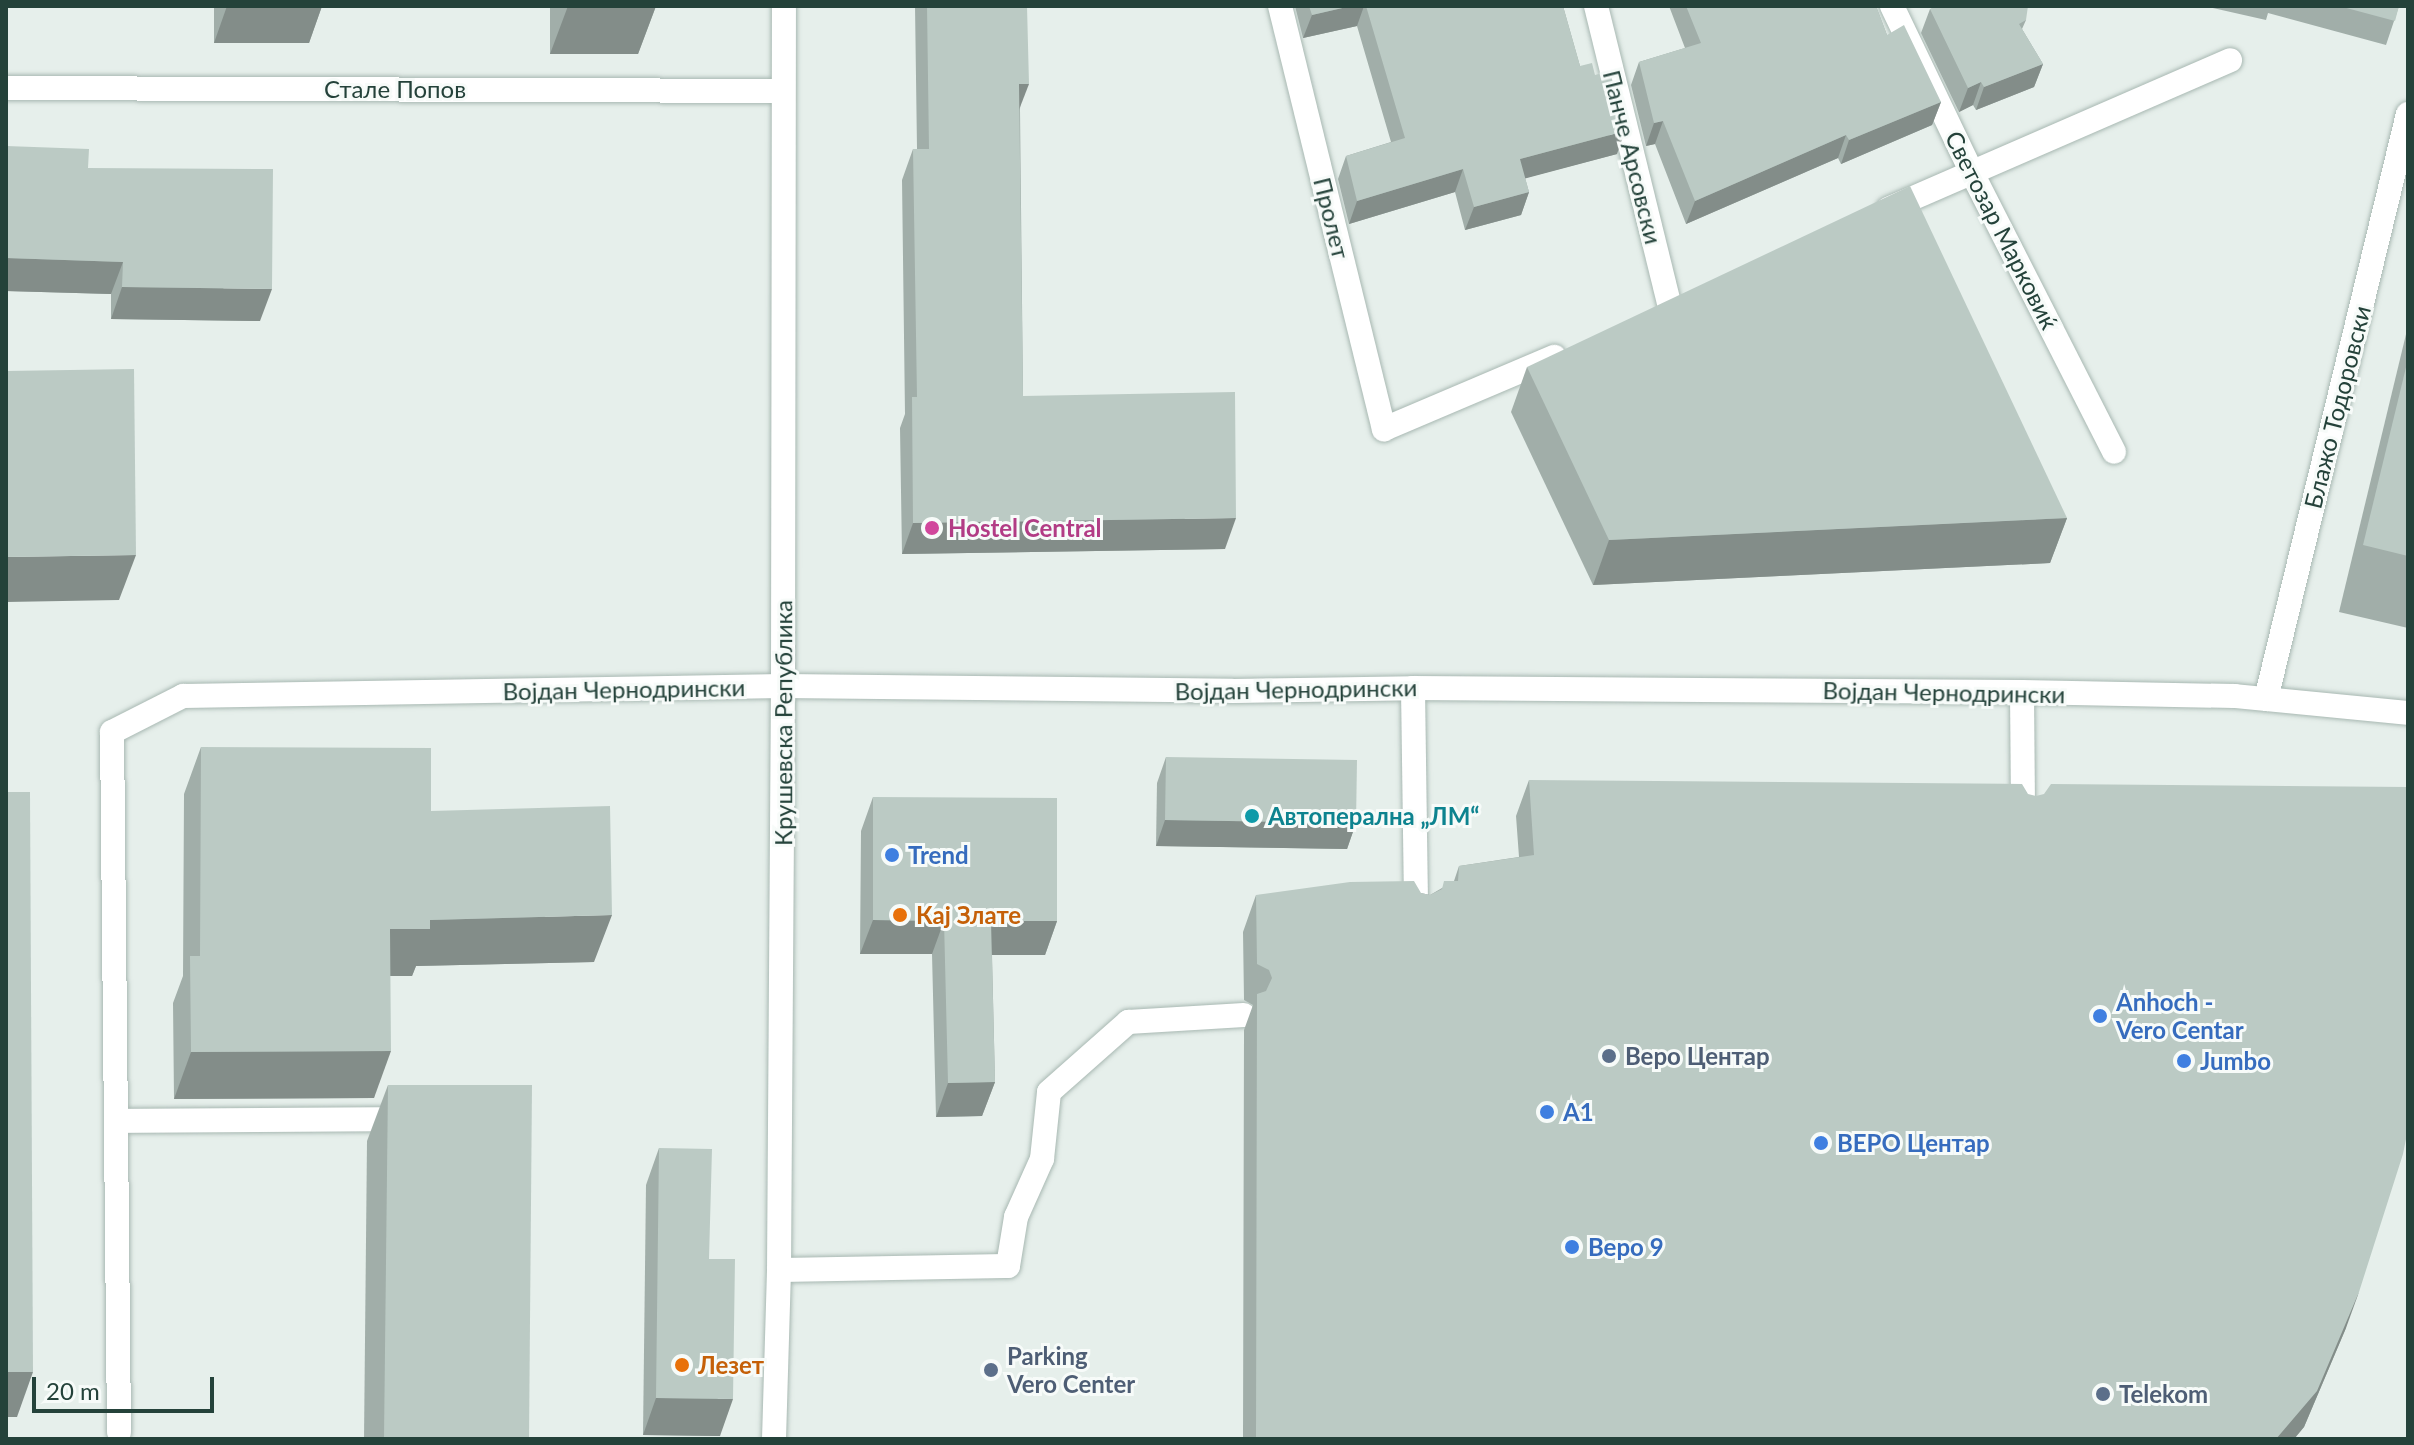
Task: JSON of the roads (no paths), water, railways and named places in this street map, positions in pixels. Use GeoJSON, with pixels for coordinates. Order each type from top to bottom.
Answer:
{"type":"FeatureCollection","features":[{"type":"Feature","properties":{"kind":"street","name":"Крушевска Република"},"geometry":{"type":"LineString","coordinates":[[774,1439],[779,1270],[784,6]]}},
{"type":"Feature","properties":{"kind":"street","name":"Пролет"},"geometry":{"type":"LineString","coordinates":[[1280,6],[1384,429],[1570,350]]}},
{"type":"Feature","properties":{"kind":"street","name":"Панче Арсовски"},"geometry":{"type":"LineString","coordinates":[[1596,6],[1670,308]]}},
{"type":"Feature","properties":{"kind":"street","name":"Светозар Марковиќ"},"geometry":{"type":"LineString","coordinates":[[1892,6],[1971,171],[2114,452]]}},
{"type":"Feature","properties":{"kind":"street"},"geometry":{"type":"LineString","coordinates":[[1871,217],[2230,60]]}},
{"type":"Feature","properties":{"kind":"street","name":"Стале Попов"},"geometry":{"type":"LineString","coordinates":[[6,88],[783,91]]}},
{"type":"Feature","properties":{"kind":"street","name":"Блажо Тодоровски"},"geometry":{"type":"LineString","coordinates":[[2266,699],[2408,114]]}},
{"type":"Feature","properties":{"kind":"street"},"geometry":{"type":"LineString","coordinates":[[1641,320],[1699,295]]}},
{"type":"Feature","properties":{"kind":"street","name":"Војдан Чернодрински"},"geometry":{"type":"LineString","coordinates":[[116,1121],[112,732],[183,696],[783,686],[1232,691],[1413,688],[2022,692],[2266,699],[2408,713]]}},
{"type":"Feature","properties":{"kind":"street"},"geometry":{"type":"LineString","coordinates":[[1413,688],[1416,917]]}},
{"type":"Feature","properties":{"kind":"street"},"geometry":{"type":"LineString","coordinates":[[2022,692],[2023,818]]}},
{"type":"Feature","properties":{"kind":"street"},"geometry":{"type":"LineString","coordinates":[[779,1270],[1008,1266],[1016,1217],[1042,1159],[1049,1092],[1128,1022],[1244,1015]]}},
{"type":"Feature","properties":{"kind":"street"},"geometry":{"type":"LineString","coordinates":[[119,1432],[116,1121],[420,1119]]}},
{"type":"Feature","properties":{"kind":"place","name":"Hostel Central"},"geometry":{"type":"Point","coordinates":[932,528]}},
{"type":"Feature","properties":{"kind":"place","name":"Автоперална „ЛМ“"},"geometry":{"type":"Point","coordinates":[1252,816]}},
{"type":"Feature","properties":{"kind":"place","name":"Trend"},"geometry":{"type":"Point","coordinates":[892,855]}},
{"type":"Feature","properties":{"kind":"place","name":"Кај Злате"},"geometry":{"type":"Point","coordinates":[900,915]}},
{"type":"Feature","properties":{"kind":"place","name":"Anhoch - Vero Centar"},"geometry":{"type":"Point","coordinates":[2100,1016]}},
{"type":"Feature","properties":{"kind":"place","name":"Веро Центар"},"geometry":{"type":"Point","coordinates":[1609,1056]}},
{"type":"Feature","properties":{"kind":"place","name":"Jumbo"},"geometry":{"type":"Point","coordinates":[2184,1061]}},
{"type":"Feature","properties":{"kind":"place","name":"A1"},"geometry":{"type":"Point","coordinates":[1547,1112]}},
{"type":"Feature","properties":{"kind":"place","name":"ВЕРО Центар"},"geometry":{"type":"Point","coordinates":[1821,1143]}},
{"type":"Feature","properties":{"kind":"place","name":"Веро 9"},"geometry":{"type":"Point","coordinates":[1572,1247]}},
{"type":"Feature","properties":{"kind":"place","name":"Лезет"},"geometry":{"type":"Point","coordinates":[682,1365]}},
{"type":"Feature","properties":{"kind":"place","name":"Parking Vero Center"},"geometry":{"type":"Point","coordinates":[991,1370]}},
{"type":"Feature","properties":{"kind":"place","name":"Telekom"},"geometry":{"type":"Point","coordinates":[2103,1394]}}]}
